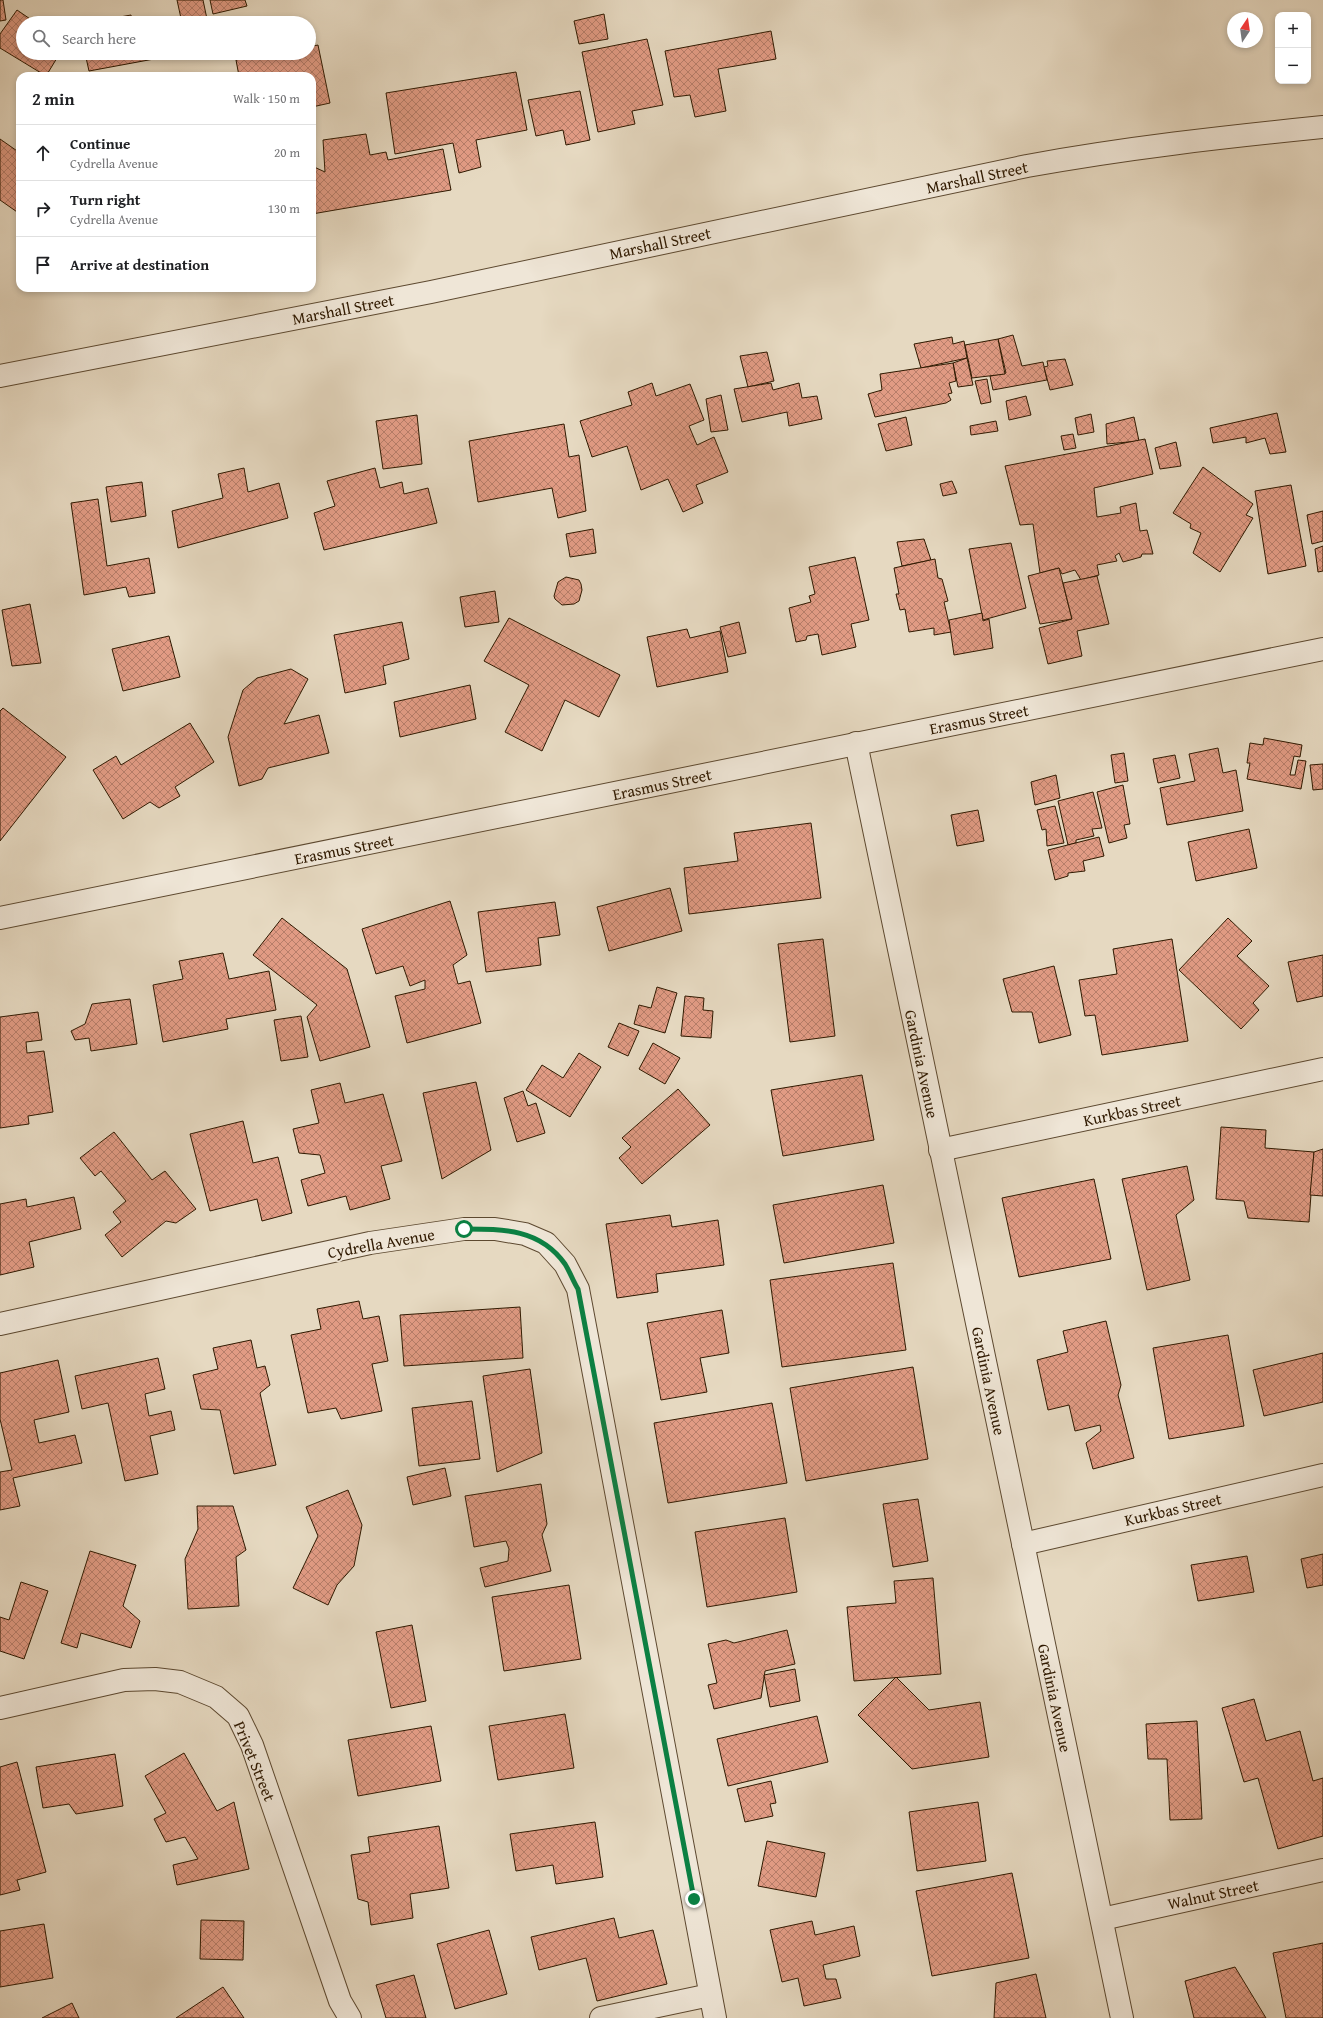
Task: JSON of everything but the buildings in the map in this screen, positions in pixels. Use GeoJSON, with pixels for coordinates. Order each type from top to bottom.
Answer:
{"type":"FeatureCollection","features":[{"type":"Feature","properties":{"kind":"street","name":"Marshall Street"},"geometry":{"type":"LineString","coordinates":[[0,376],[431,292],[1086,155],[1196,141],[1323,128]]}},
{"type":"Feature","properties":{"kind":"street","name":"Erasmus Street"},"geometry":{"type":"LineString","coordinates":[[0,918],[1323,649]]}},
{"type":"Feature","properties":{"kind":"street","name":"Gardinia Avenue"},"geometry":{"type":"LineString","coordinates":[[856,743],[1122,2018]]}},
{"type":"Feature","properties":{"kind":"street","name":"Kurkbas Street"},"geometry":{"type":"LineString","coordinates":[[940,1150],[1323,1069]]}},
{"type":"Feature","properties":{"kind":"street","name":"Cydrella Avenue"},"geometry":{"type":"LineString","coordinates":[[0,1324],[370,1243],[464,1229],[495,1229],[525,1234],[546,1243],[565,1264],[578,1289],[694,1899],[715,2018]]}},
{"type":"Feature","properties":{"kind":"street","name":"Kurkbas Street"},"geometry":{"type":"LineString","coordinates":[[1023,1544],[1323,1475]]}},
{"type":"Feature","properties":{"kind":"street","name":"Privet Street"},"geometry":{"type":"LineString","coordinates":[[0,1708],[124,1680],[155,1678],[180,1682],[216,1697],[238,1716],[252,1745],[340,2001],[350,2018]]}},
{"type":"Feature","properties":{"kind":"street","name":"Walnut Street"},"geometry":{"type":"LineString","coordinates":[[1102,1919],[1323,1870]]}},
{"type":"Feature","properties":{"kind":"street"},"geometry":{"type":"LineString","coordinates":[[601,2018],[710,1995]]}},
{"type":"Feature","properties":{"kind":"route"},"geometry":{"type":"LineString","coordinates":[[464,1229],[495,1229],[525,1234],[546,1243],[565,1264],[578,1289],[694,1899]]}}]}
